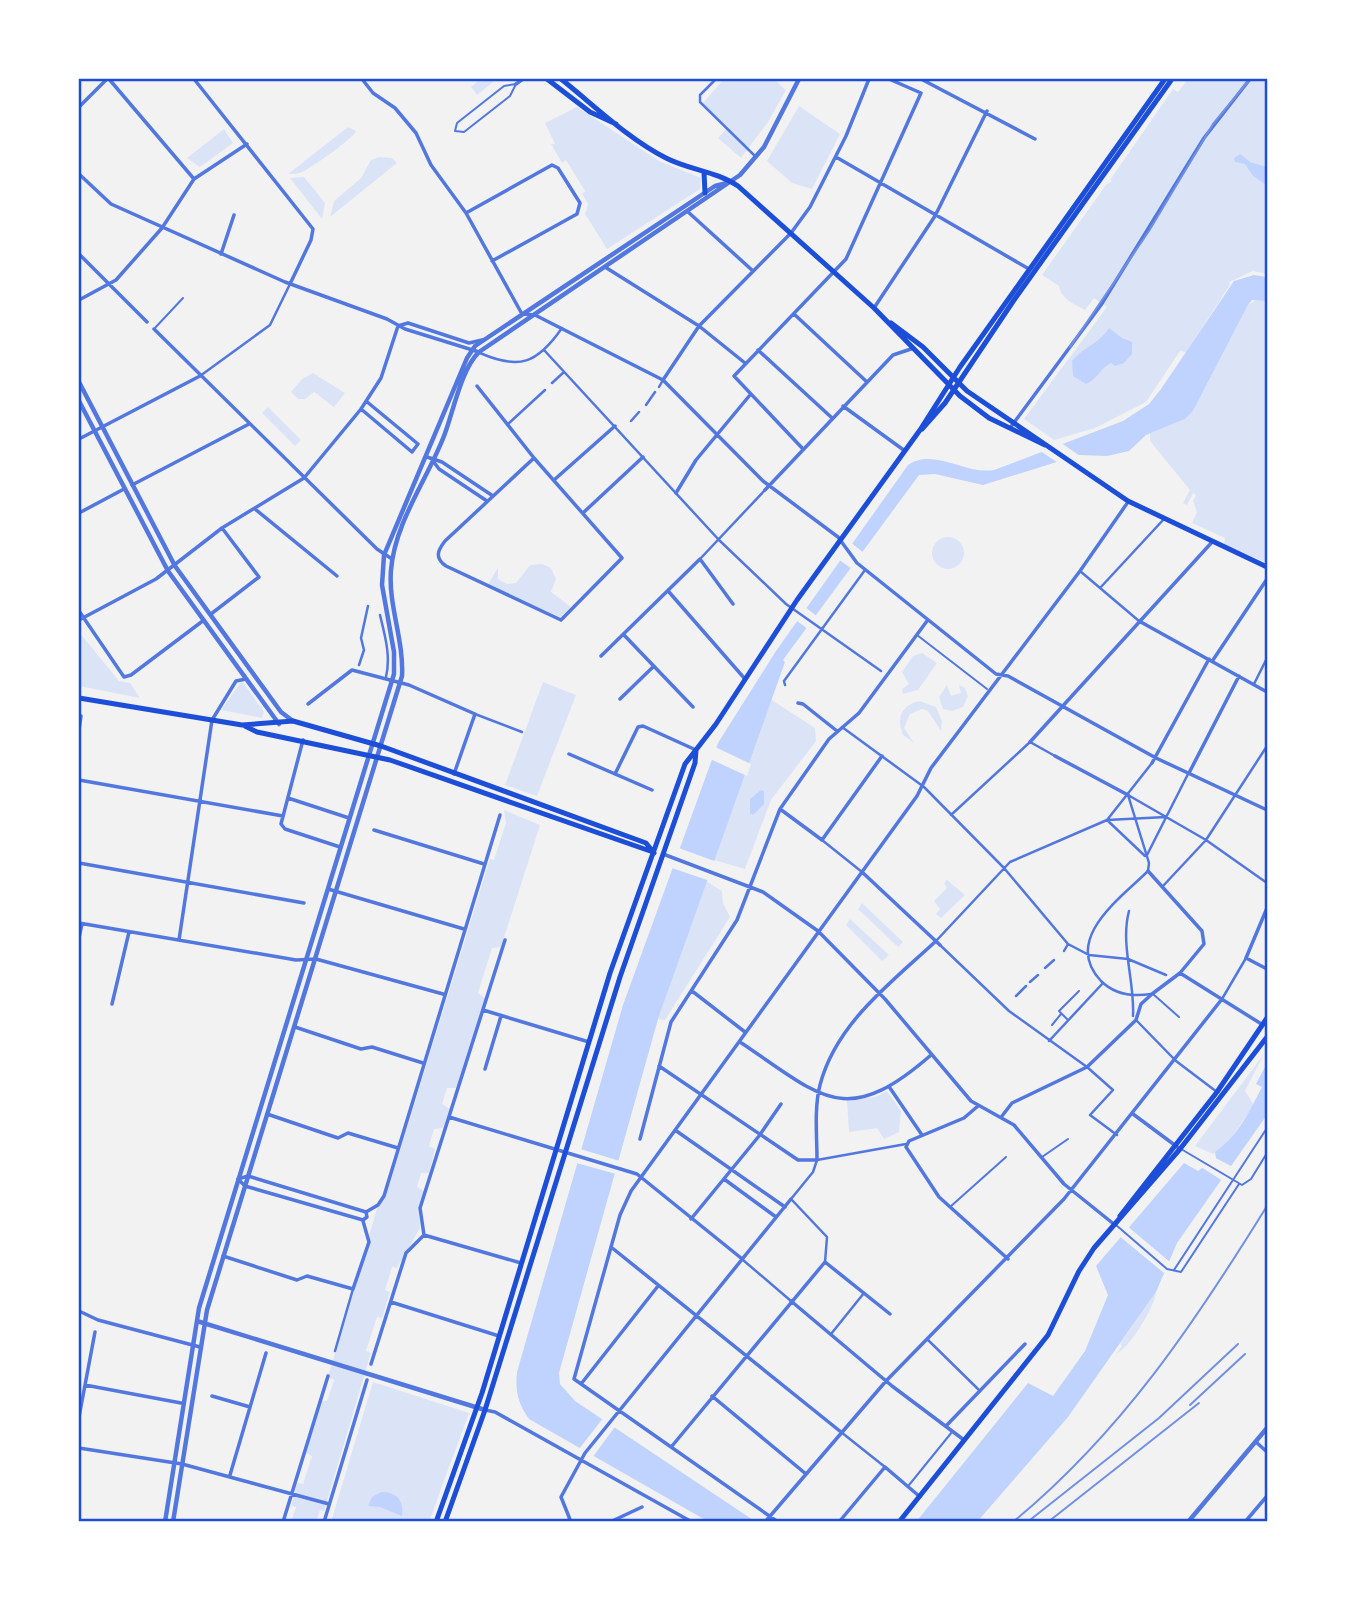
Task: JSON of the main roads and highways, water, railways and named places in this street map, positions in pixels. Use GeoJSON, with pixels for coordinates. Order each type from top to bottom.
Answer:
{"type":"FeatureCollection","features":[{"type":"Feature","properties":{"kind":"main road"},"geometry":{"type":"LineString","coordinates":[[547,79],[590,112],[616,124]]}},
{"type":"Feature","properties":{"kind":"main road"},"geometry":{"type":"LineString","coordinates":[[561,79],[616,124],[664,157],[731,182],[874,308],[954,390],[989,418],[1045,445]]}},
{"type":"Feature","properties":{"kind":"main road"},"geometry":{"type":"LineString","coordinates":[[436,1522],[499,1336],[589,1042],[685,764],[745,678],[788,606],[905,451],[954,376],[1165,79]]}},
{"type":"Feature","properties":{"kind":"main road"},"geometry":{"type":"LineString","coordinates":[[920,430],[931,422],[954,390],[1172,79]]}},
{"type":"Feature","properties":{"kind":"main road"},"geometry":{"type":"LineString","coordinates":[[704,172],[705,192]]}},
{"type":"Feature","properties":{"kind":"main road"},"geometry":{"type":"LineString","coordinates":[[888,322],[919,344],[974,397],[1014,421],[1128,501],[1267,567]]}},
{"type":"Feature","properties":{"kind":"main road"},"geometry":{"type":"LineString","coordinates":[[79,698],[242,725],[293,721],[380,746],[646,844],[654,853]]}},
{"type":"Feature","properties":{"kind":"main road"},"geometry":{"type":"LineString","coordinates":[[279,724],[293,737]]}},
{"type":"Feature","properties":{"kind":"main road"},"geometry":{"type":"LineString","coordinates":[[242,725],[257,732],[303,739],[377,757],[663,855]]}},
{"type":"Feature","properties":{"kind":"main road"},"geometry":{"type":"LineString","coordinates":[[446,1522],[485,1409],[620,976],[695,763],[696,750]]}},
{"type":"Feature","properties":{"kind":"main road"},"geometry":{"type":"LineString","coordinates":[[1178,1147],[1265,1026],[1267,1018]]}},
{"type":"Feature","properties":{"kind":"main road"},"geometry":{"type":"LineString","coordinates":[[899,1522],[1048,1335],[1079,1271],[1115,1224],[1126,1204],[1178,1147],[1267,1037]]}},
{"type":"Feature","properties":{"kind":"water"},"geometry":{"type":"Polygon","coordinates":[[[1240,154],[1250,162],[1267,167],[1267,185],[1253,176],[1245,164],[1235,162],[1234,158],[1240,154]]]}},
{"type":"Feature","properties":{"kind":"water"},"geometry":{"type":"Polygon","coordinates":[[[1254,275],[1267,277],[1267,301],[1252,300],[1248,305],[1193,411],[1185,419],[1146,435],[1129,451],[1107,456],[1079,455],[983,485],[935,474],[919,475],[783,660],[785,662],[658,1019],[559,1373],[560,1384],[575,1401],[756,1522],[709,1522],[529,1419],[518,1397],[516,1379],[623,1005],[718,743],[776,651],[908,465],[928,459],[972,469],[994,470],[1123,421],[1149,404],[1161,389],[1234,281],[1254,275]]]}},
{"type":"Feature","properties":{"kind":"water"},"geometry":{"type":"Polygon","coordinates":[[[1109,328],[1132,342],[1132,354],[1124,363],[1107,365],[1086,384],[1073,376],[1072,361],[1101,338],[1109,328]]]}},
{"type":"Feature","properties":{"kind":"water"},"geometry":{"type":"Polygon","coordinates":[[[761,790],[764,791],[764,804],[753,815],[750,813],[750,799],[761,790]]]}},
{"type":"Feature","properties":{"kind":"water"},"geometry":{"type":"Polygon","coordinates":[[[1267,1063],[1267,1113],[1264,1119],[1177,1243],[1156,1292],[1068,1417],[977,1522],[916,1522],[1028,1383],[1053,1396],[1085,1351],[1108,1295],[1096,1266],[1184,1163],[1198,1171],[1216,1158],[1215,1152],[1237,1131],[1253,1105],[1262,1087],[1256,1084],[1267,1063]]]}},
{"type":"Feature","properties":{"kind":"water"},"geometry":{"type":"Polygon","coordinates":[[[381,1492],[398,1498],[402,1506],[402,1516],[380,1507],[368,1506],[372,1497],[381,1492]]]}},
{"type":"Feature","properties":{"kind":"tram line"},"geometry":{"type":"LineString","coordinates":[[1070,347],[1149,231],[1213,124],[1250,79]]}},
{"type":"Feature","properties":{"kind":"railway"},"geometry":{"type":"LineString","coordinates":[[1013,1522],[1052,1488],[1122,1414],[1212,1293],[1267,1206]]}},
{"type":"Feature","properties":{"kind":"railway"},"geometry":{"type":"LineString","coordinates":[[1030,1520],[1159,1418],[1238,1344]]}},
{"type":"Feature","properties":{"kind":"railway"},"geometry":{"type":"LineString","coordinates":[[1190,1405],[1245,1354]]}},
{"type":"Feature","properties":{"kind":"railway"},"geometry":{"type":"LineString","coordinates":[[1048,1522],[1199,1403]]}}]}
